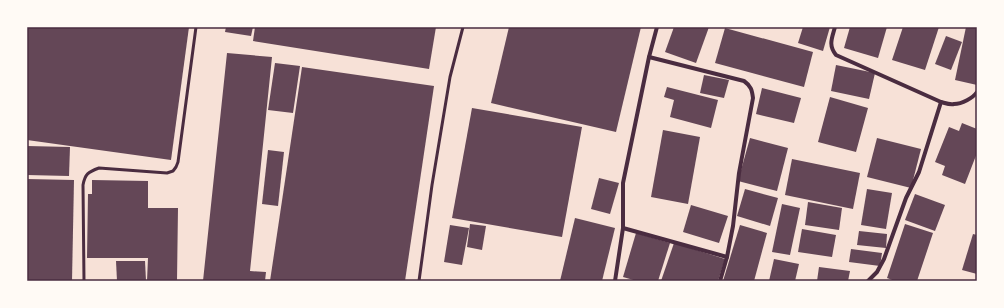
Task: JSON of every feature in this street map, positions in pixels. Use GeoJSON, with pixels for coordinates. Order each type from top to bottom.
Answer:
{"type":"FeatureCollection","features":[{"type":"Feature","properties":{"kind":"street"},"geometry":{"type":"LineString","coordinates":[[615,281],[624,228],[623,183],[649,56],[657,27]]}},
{"type":"Feature","properties":{"kind":"street"},"geometry":{"type":"LineString","coordinates":[[835,27],[830,42],[836,55],[941,102],[955,104],[968,100],[977,92]]}},
{"type":"Feature","properties":{"kind":"street"},"geometry":{"type":"LineString","coordinates":[[649,56],[744,81],[752,90],[753,98],[739,173],[733,226],[720,281]]}},
{"type":"Feature","properties":{"kind":"street"},"geometry":{"type":"LineString","coordinates":[[868,281],[878,272],[884,259],[906,198],[919,172],[941,102]]}},
{"type":"Feature","properties":{"kind":"street"},"geometry":{"type":"LineString","coordinates":[[624,228],[727,256]]}},
{"type":"Feature","properties":{"kind":"lane"},"geometry":{"type":"LineString","coordinates":[[84,281],[84,178],[90,172],[99,168],[167,173],[173,172],[178,162],[196,27]]}},
{"type":"Feature","properties":{"kind":"lane"},"geometry":{"type":"LineString","coordinates":[[419,281],[432,185],[450,77],[463,27]]}},
{"type":"Feature","properties":{"kind":"building"},"geometry":{"type":"Polygon","coordinates":[[[27,27],[189,27],[171,160],[27,140],[27,27]]]}},
{"type":"Feature","properties":{"kind":"building"},"geometry":{"type":"Polygon","coordinates":[[[226,27],[253,27],[251,36],[225,32],[226,27]]]}},
{"type":"Feature","properties":{"kind":"building"},"geometry":{"type":"Polygon","coordinates":[[[255,27],[436,27],[429,69],[253,41],[255,27]]]}},
{"type":"Feature","properties":{"kind":"building"},"geometry":{"type":"Polygon","coordinates":[[[509,27],[641,27],[616,132],[491,103],[509,27]]]}},
{"type":"Feature","properties":{"kind":"building"},"geometry":{"type":"Polygon","coordinates":[[[674,27],[709,27],[696,63],[665,52],[674,27]]]}},
{"type":"Feature","properties":{"kind":"building"},"geometry":{"type":"Polygon","coordinates":[[[803,27],[830,27],[823,51],[798,43],[803,27]]]}},
{"type":"Feature","properties":{"kind":"building"},"geometry":{"type":"Polygon","coordinates":[[[850,27],[887,27],[878,58],[844,48],[850,27]]]}},
{"type":"Feature","properties":{"kind":"building"},"geometry":{"type":"Polygon","coordinates":[[[903,27],[939,27],[925,70],[892,60],[903,27]]]}},
{"type":"Feature","properties":{"kind":"building"},"geometry":{"type":"Polygon","coordinates":[[[966,27],[977,27],[977,85],[955,80],[966,27]]]}},
{"type":"Feature","properties":{"kind":"building"},"geometry":{"type":"Polygon","coordinates":[[[725,28],[813,52],[804,87],[715,63],[725,28]]]}},
{"type":"Feature","properties":{"kind":"building"},"geometry":{"type":"Polygon","coordinates":[[[946,36],[962,42],[951,70],[935,64],[946,36]]]}},
{"type":"Feature","properties":{"kind":"building"},"geometry":{"type":"Polygon","coordinates":[[[227,53],[272,57],[250,271],[266,272],[265,281],[203,281],[227,53]]]}},
{"type":"Feature","properties":{"kind":"building"},"geometry":{"type":"Polygon","coordinates":[[[275,63],[300,66],[293,113],[268,110],[275,63]]]}},
{"type":"Feature","properties":{"kind":"building"},"geometry":{"type":"Polygon","coordinates":[[[836,65],[875,73],[869,99],[831,91],[836,65]]]}},
{"type":"Feature","properties":{"kind":"building"},"geometry":{"type":"Polygon","coordinates":[[[302,67],[434,86],[405,281],[270,281],[302,67]]]}},
{"type":"Feature","properties":{"kind":"building"},"geometry":{"type":"Polygon","coordinates":[[[704,75],[729,80],[724,98],[700,93],[704,75]]]}},
{"type":"Feature","properties":{"kind":"building"},"geometry":{"type":"Polygon","coordinates":[[[667,87],[718,100],[711,128],[670,117],[674,100],[664,97],[667,87]]]}},
{"type":"Feature","properties":{"kind":"building"},"geometry":{"type":"Polygon","coordinates":[[[762,88],[801,98],[794,123],[756,114],[762,88]]]}},
{"type":"Feature","properties":{"kind":"building"},"geometry":{"type":"Polygon","coordinates":[[[830,97],[868,108],[856,152],[818,142],[830,97]]]}},
{"type":"Feature","properties":{"kind":"building"},"geometry":{"type":"Polygon","coordinates":[[[472,108],[582,127],[562,237],[452,218],[472,108]]]}},
{"type":"Feature","properties":{"kind":"building"},"geometry":{"type":"Polygon","coordinates":[[[962,123],[977,129],[977,153],[965,184],[942,175],[945,166],[935,162],[949,127],[959,131],[962,123]]]}},
{"type":"Feature","properties":{"kind":"building"},"geometry":{"type":"Polygon","coordinates":[[[663,130],[700,137],[688,204],[651,197],[663,130]]]}},
{"type":"Feature","properties":{"kind":"building"},"geometry":{"type":"Polygon","coordinates":[[[750,138],[788,148],[777,191],[738,181],[750,138]]]}},
{"type":"Feature","properties":{"kind":"building"},"geometry":{"type":"Polygon","coordinates":[[[877,138],[921,149],[911,188],[867,177],[877,138]]]}},
{"type":"Feature","properties":{"kind":"building"},"geometry":{"type":"Polygon","coordinates":[[[27,146],[70,147],[69,176],[27,175],[27,146]]]}},
{"type":"Feature","properties":{"kind":"building"},"geometry":{"type":"Polygon","coordinates":[[[268,150],[284,152],[278,206],[262,204],[268,150]]]}},
{"type":"Feature","properties":{"kind":"building"},"geometry":{"type":"Polygon","coordinates":[[[792,159],[860,173],[853,209],[785,195],[792,159]]]}},
{"type":"Feature","properties":{"kind":"building"},"geometry":{"type":"Polygon","coordinates":[[[599,178],[619,183],[610,214],[591,209],[599,178]]]}},
{"type":"Feature","properties":{"kind":"building"},"geometry":{"type":"Polygon","coordinates":[[[27,179],[74,180],[72,281],[27,281],[27,179]]]}},
{"type":"Feature","properties":{"kind":"building"},"geometry":{"type":"Polygon","coordinates":[[[92,180],[148,181],[148,208],[178,208],[177,281],[147,281],[148,258],[87,258],[88,194],[92,194],[92,180]]]}},
{"type":"Feature","properties":{"kind":"building"},"geometry":{"type":"Polygon","coordinates":[[[745,189],[778,198],[770,226],[737,216],[745,189]]]}},
{"type":"Feature","properties":{"kind":"building"},"geometry":{"type":"Polygon","coordinates":[[[867,189],[892,193],[886,229],[861,225],[867,189]]]}},
{"type":"Feature","properties":{"kind":"building"},"geometry":{"type":"Polygon","coordinates":[[[915,194],[945,205],[935,231],[905,220],[915,194]]]}},
{"type":"Feature","properties":{"kind":"building"},"geometry":{"type":"Polygon","coordinates":[[[808,202],[842,208],[839,230],[805,225],[808,202]]]}},
{"type":"Feature","properties":{"kind":"building"},"geometry":{"type":"Polygon","coordinates":[[[782,204],[800,208],[790,255],[772,252],[782,204]]]}},
{"type":"Feature","properties":{"kind":"building"},"geometry":{"type":"Polygon","coordinates":[[[691,205],[728,216],[719,243],[683,232],[691,205]]]}},
{"type":"Feature","properties":{"kind":"building"},"geometry":{"type":"Polygon","coordinates":[[[575,218],[615,228],[602,281],[560,281],[575,218]]]}},
{"type":"Feature","properties":{"kind":"building"},"geometry":{"type":"Polygon","coordinates":[[[470,224],[486,226],[482,250],[467,247],[470,224]]]}},
{"type":"Feature","properties":{"kind":"building"},"geometry":{"type":"Polygon","coordinates":[[[905,224],[933,233],[917,281],[895,281],[887,278],[905,224]]]}},
{"type":"Feature","properties":{"kind":"building"},"geometry":{"type":"Polygon","coordinates":[[[450,225],[469,228],[462,265],[444,262],[450,225]]]}},
{"type":"Feature","properties":{"kind":"building"},"geometry":{"type":"Polygon","coordinates":[[[740,225],[767,233],[754,281],[723,281],[740,225]]]}},
{"type":"Feature","properties":{"kind":"building"},"geometry":{"type":"Polygon","coordinates":[[[802,229],[836,235],[832,257],[798,252],[802,229]]]}},
{"type":"Feature","properties":{"kind":"building"},"geometry":{"type":"Polygon","coordinates":[[[859,231],[887,234],[886,248],[857,245],[859,231]]]}},
{"type":"Feature","properties":{"kind":"building"},"geometry":{"type":"Polygon","coordinates":[[[636,233],[670,243],[658,281],[637,281],[623,277],[636,233]]]}},
{"type":"Feature","properties":{"kind":"building"},"geometry":{"type":"Polygon","coordinates":[[[973,234],[977,235],[977,274],[962,270],[973,234]]]}},
{"type":"Feature","properties":{"kind":"building"},"geometry":{"type":"Polygon","coordinates":[[[674,243],[725,259],[718,281],[661,281],[674,243]]]}},
{"type":"Feature","properties":{"kind":"building"},"geometry":{"type":"Polygon","coordinates":[[[851,249],[882,253],[880,266],[849,262],[851,249]]]}},
{"type":"Feature","properties":{"kind":"building"},"geometry":{"type":"Polygon","coordinates":[[[774,259],[799,264],[795,281],[769,281],[774,259]]]}},
{"type":"Feature","properties":{"kind":"building"},"geometry":{"type":"Polygon","coordinates":[[[116,261],[145,261],[146,281],[117,281],[116,261]]]}},
{"type":"Feature","properties":{"kind":"building"},"geometry":{"type":"Polygon","coordinates":[[[819,267],[850,271],[848,281],[817,281],[819,267]]]}}]}
